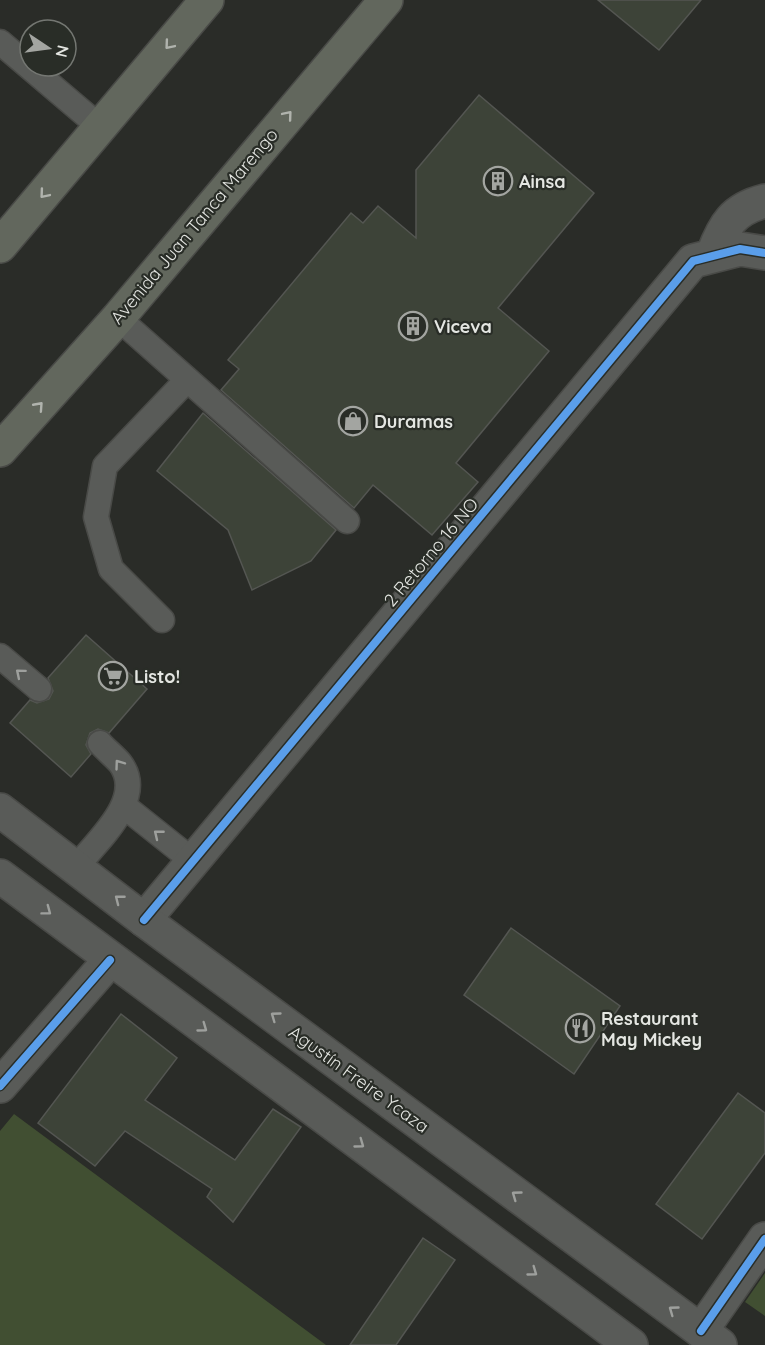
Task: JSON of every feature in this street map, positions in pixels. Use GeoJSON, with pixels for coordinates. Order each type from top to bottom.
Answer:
{"type":"FeatureCollection","features":[{"type":"Feature","properties":{"kind":"main road"},"geometry":{"type":"LineString","coordinates":[[0,246],[207,0]]}},
{"type":"Feature","properties":{"kind":"main road","name":"Avenida Juan Tanca Marengo"},"geometry":{"type":"LineString","coordinates":[[0,450],[118,318],[386,0]]}},
{"type":"Feature","properties":{"kind":"main road"},"geometry":{"type":"LineString","coordinates":[[713,254],[724,224],[749,205],[765,201]]}},
{"type":"Feature","properties":{"kind":"main road","name":"2 Retorno 16 NO"},"geometry":{"type":"LineString","coordinates":[[144,920],[693,261],[713,254],[740,249],[765,253]]}},
{"type":"Feature","properties":{"kind":"main road","name":"Agustín Freire Ycaza"},"geometry":{"type":"LineString","coordinates":[[0,810],[77,866],[144,920],[711,1338]]}},
{"type":"Feature","properties":{"kind":"main road"},"geometry":{"type":"LineString","coordinates":[[0,876],[631,1345]]}},
{"type":"Feature","properties":{"kind":"main road"},"geometry":{"type":"LineString","coordinates":[[5,1072],[110,960]]}},
{"type":"Feature","properties":{"kind":"main road"},"geometry":{"type":"LineString","coordinates":[[711,1338],[765,1239]]}},
{"type":"Feature","properties":{"kind":"lane"},"geometry":{"type":"LineString","coordinates":[[0,42],[100,127]]}},
{"type":"Feature","properties":{"kind":"lane"},"geometry":{"type":"LineString","coordinates":[[118,318],[347,521]]}},
{"type":"Feature","properties":{"kind":"lane"},"geometry":{"type":"LineString","coordinates":[[162,621],[111,569],[96,517],[105,466],[187,380]]}},
{"type":"Feature","properties":{"kind":"lane"},"geometry":{"type":"LineString","coordinates":[[0,656],[39,689]]}},
{"type":"Feature","properties":{"kind":"lane"},"geometry":{"type":"LineString","coordinates":[[77,866],[124,806],[128,792],[127,779],[121,764],[100,743]]}},
{"type":"Feature","properties":{"kind":"lane"},"geometry":{"type":"LineString","coordinates":[[124,806],[193,861]]}},
{"type":"Feature","properties":{"kind":"green space"},"geometry":{"type":"Polygon","coordinates":[[[14,1114],[326,1345],[0,1345],[0,1131],[14,1114]]]}},
{"type":"Feature","properties":{"kind":"green space"},"geometry":{"type":"Polygon","coordinates":[[[765,1273],[765,1316],[745,1302],[765,1273]]]}},
{"type":"Feature","properties":{"kind":"building"},"geometry":{"type":"Polygon","coordinates":[[[598,0],[701,0],[659,50],[598,0]]]}},
{"type":"Feature","properties":{"kind":"building"},"geometry":{"type":"Polygon","coordinates":[[[479,95],[594,193],[498,308],[549,351],[456,463],[478,482],[432,535],[373,485],[354,508],[221,390],[239,369],[228,360],[351,213],[363,223],[378,206],[416,238],[416,170],[479,95]]]}},
{"type":"Feature","properties":{"kind":"building"},"geometry":{"type":"Polygon","coordinates":[[[203,413],[336,530],[311,561],[252,590],[228,530],[157,471],[203,413]]]}},
{"type":"Feature","properties":{"kind":"building"},"geometry":{"type":"Polygon","coordinates":[[[86,635],[147,689],[109,733],[98,729],[90,733],[86,745],[91,754],[71,777],[10,723],[30,700],[37,703],[49,699],[53,691],[48,678],[86,635]]]}},
{"type":"Feature","properties":{"kind":"building"},"geometry":{"type":"Polygon","coordinates":[[[511,928],[620,1006],[574,1074],[464,995],[511,928]]]}},
{"type":"Feature","properties":{"kind":"building"},"geometry":{"type":"Polygon","coordinates":[[[121,1014],[177,1058],[145,1100],[235,1160],[273,1109],[301,1127],[233,1222],[207,1197],[212,1189],[125,1131],[95,1166],[38,1123],[121,1014]]]}},
{"type":"Feature","properties":{"kind":"building"},"geometry":{"type":"Polygon","coordinates":[[[738,1093],[765,1113],[765,1153],[702,1239],[656,1204],[738,1093]]]}},
{"type":"Feature","properties":{"kind":"building"},"geometry":{"type":"Polygon","coordinates":[[[423,1238],[455,1260],[396,1345],[350,1345],[423,1238]]]}},
{"type":"Feature","properties":{"kind":"cycle path"},"geometry":{"type":"LineString","coordinates":[[144,920],[693,261],[740,249],[765,253]]}},
{"type":"Feature","properties":{"kind":"cycle path"},"geometry":{"type":"LineString","coordinates":[[0,1086],[110,960]]}},
{"type":"Feature","properties":{"kind":"cycle path"},"geometry":{"type":"LineString","coordinates":[[701,1331],[765,1239]]}},
{"type":"Feature","properties":{"kind":"place","name":"Ainsa"},"geometry":{"type":"Point","coordinates":[498,181]}},
{"type":"Feature","properties":{"kind":"place","name":"Viceva"},"geometry":{"type":"Point","coordinates":[413,326]}},
{"type":"Feature","properties":{"kind":"place","name":"Duramas"},"geometry":{"type":"Point","coordinates":[353,421]}},
{"type":"Feature","properties":{"kind":"place","name":"Listo!"},"geometry":{"type":"Point","coordinates":[113,676]}},
{"type":"Feature","properties":{"kind":"place","name":"Restaurant May Mickey"},"geometry":{"type":"Point","coordinates":[580,1028]}}]}
